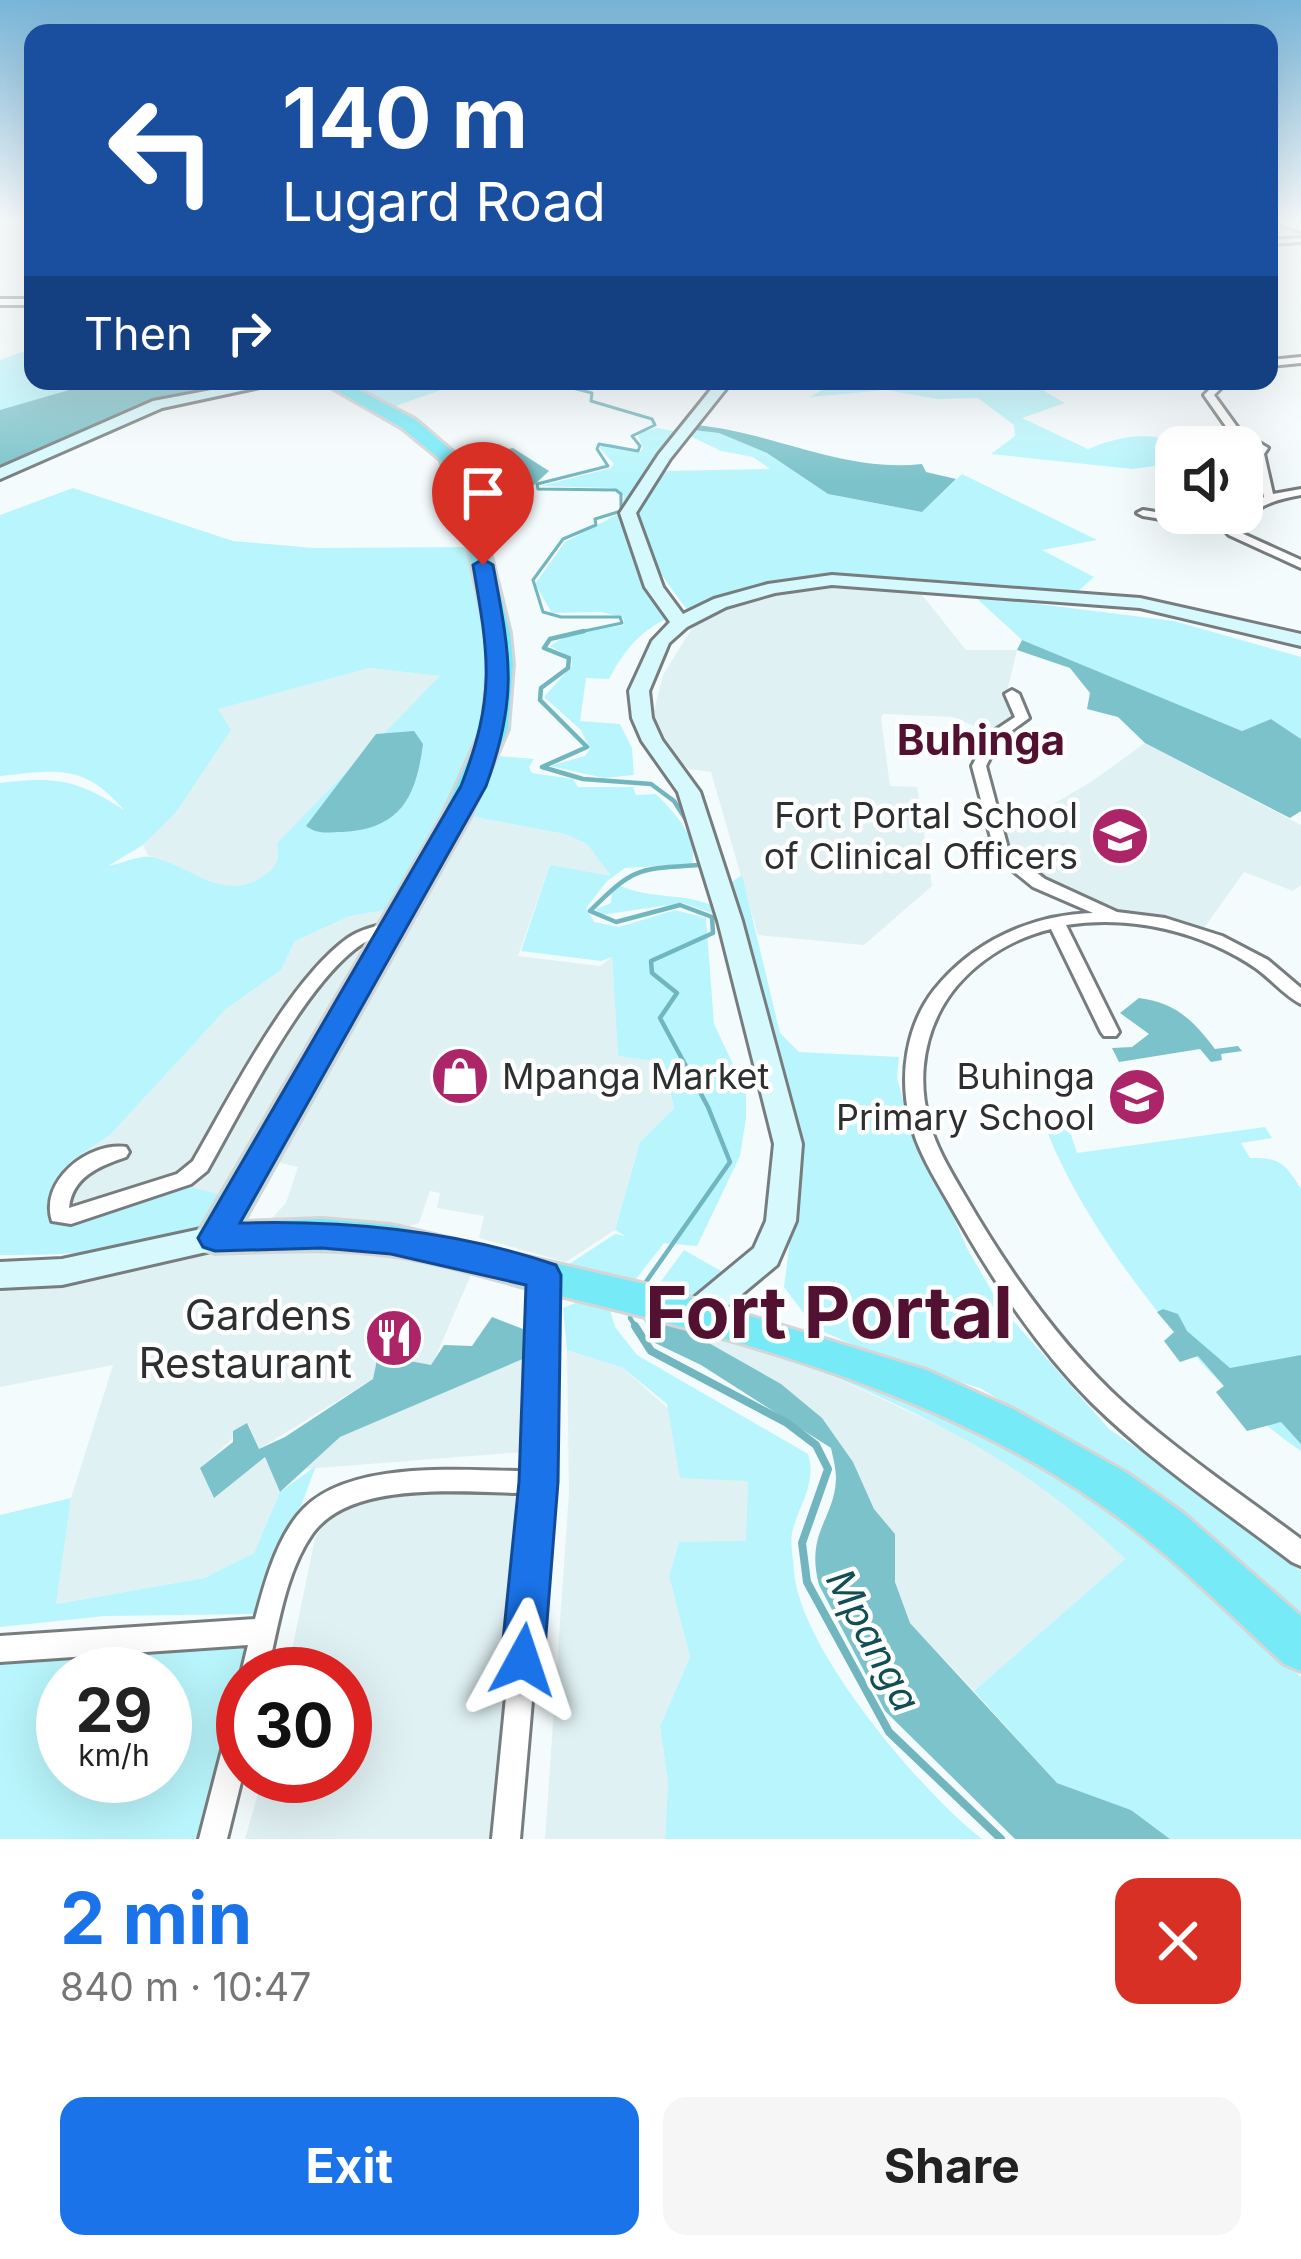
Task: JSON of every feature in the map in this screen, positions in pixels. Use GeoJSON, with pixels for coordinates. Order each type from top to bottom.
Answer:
{"type":"FeatureCollection","features":[{"type":"Feature","properties":{"kind":"highway"},"geometry":{"type":"LineString","coordinates":[[215,1238],[473,786],[495,729],[501,664],[498,633],[475,532],[450,458],[409,424],[346,390]]}},
{"type":"Feature","properties":{"kind":"highway"},"geometry":{"type":"LineString","coordinates":[[215,1238],[322,1234],[391,1240],[603,1288],[912,1383],[1056,1452],[1167,1528],[1301,1647]]}},
{"type":"Feature","properties":{"kind":"main road"},"geometry":{"type":"LineString","coordinates":[[0,474],[158,404],[233,390]]}},
{"type":"Feature","properties":{"kind":"main road"},"geometry":{"type":"LineString","coordinates":[[680,623],[654,586],[635,544],[628,513],[712,390]]}},
{"type":"Feature","properties":{"kind":"main road"},"geometry":{"type":"LineString","coordinates":[[694,1315],[772,1246],[785,1203],[788,1144],[730,921],[692,799],[642,718],[642,676],[661,641],[680,623],[720,603],[774,588],[853,580],[1140,603],[1301,640]]}},
{"type":"Feature","properties":{"kind":"main road"},"geometry":{"type":"LineString","coordinates":[[0,1275],[62,1272],[215,1238]]}},
{"type":"Feature","properties":{"kind":"street"},"geometry":{"type":"LineString","coordinates":[[1213,390],[1209,394],[1236,433],[1263,448],[1259,454],[1268,495]]}},
{"type":"Feature","properties":{"kind":"street"},"geometry":{"type":"LineString","coordinates":[[1263,499],[1301,492]]}},
{"type":"Feature","properties":{"kind":"street"},"geometry":{"type":"LineString","coordinates":[[1143,513],[1155,515]]}},
{"type":"Feature","properties":{"kind":"street"},"geometry":{"type":"LineString","coordinates":[[1237,534],[1301,564]]}},
{"type":"Feature","properties":{"kind":"street"},"geometry":{"type":"LineString","coordinates":[[1012,694],[1022,718],[993,738],[980,766],[1002,854],[1040,883],[1116,916],[1178,927],[1223,943],[1268,967],[1301,998]]}},
{"type":"Feature","properties":{"kind":"street"},"geometry":{"type":"LineString","coordinates":[[1116,916],[1056,922],[968,962],[940,989],[926,1011],[914,1073],[919,1118],[977,1235],[1060,1348],[1119,1413],[1301,1554]]}},
{"type":"Feature","properties":{"kind":"street"},"geometry":{"type":"LineString","coordinates":[[1056,922],[1110,1032]]}},
{"type":"Feature","properties":{"kind":"street"},"geometry":{"type":"LineString","coordinates":[[118,1152],[93,1160],[73,1174],[58,1198],[59,1216],[184,1178],[200,1166],[286,1024],[317,982],[356,940],[393,926]]}},
{"type":"Feature","properties":{"kind":"street"},"geometry":{"type":"LineString","coordinates":[[506,1839],[539,1482],[544,1275]]}},
{"type":"Feature","properties":{"kind":"street"},"geometry":{"type":"LineString","coordinates":[[261,1647],[307,1522],[336,1497],[373,1486],[539,1482]]}},
{"type":"Feature","properties":{"kind":"street"},"geometry":{"type":"LineString","coordinates":[[0,1649],[265,1631]]}},
{"type":"Feature","properties":{"kind":"street"},"geometry":{"type":"LineString","coordinates":[[213,1839],[222,1803]]}},
{"type":"Feature","properties":{"kind":"shaded area"},"geometry":{"type":"Polygon","coordinates":[[[24,351],[24,390],[225,390],[155,403],[0,471],[0,360],[24,351]]]}},
{"type":"Feature","properties":{"kind":"shaded area"},"geometry":{"type":"Polygon","coordinates":[[[69,390],[210,390],[118,415],[0,468],[0,410],[69,390]]]}},
{"type":"Feature","properties":{"kind":"shaded area"},"geometry":{"type":"Polygon","coordinates":[[[360,390],[441,390],[393,407],[360,390]]]}},
{"type":"Feature","properties":{"kind":"shaded area"},"geometry":{"type":"Polygon","coordinates":[[[822,390],[886,390],[810,397],[822,390]]]}},
{"type":"Feature","properties":{"kind":"shaded area"},"geometry":{"type":"Polygon","coordinates":[[[886,390],[1046,390],[1065,403],[1022,418],[1088,449],[1136,436],[1155,438],[1155,466],[1133,469],[991,454],[1015,436],[1014,425],[978,398],[938,399],[886,390]]]}},
{"type":"Feature","properties":{"kind":"shaded area"},"geometry":{"type":"Polygon","coordinates":[[[696,425],[864,463],[922,464],[926,472],[956,479],[922,512],[828,494],[767,453],[719,433],[693,430],[696,425]]]}},
{"type":"Feature","properties":{"kind":"shaded area"},"geometry":{"type":"Polygon","coordinates":[[[657,428],[679,432],[632,502],[670,617],[634,642],[609,679],[586,678],[580,721],[620,724],[632,748],[634,775],[604,778],[550,766],[585,756],[590,749],[581,730],[544,697],[572,666],[572,658],[550,646],[569,634],[624,625],[624,618],[602,612],[552,613],[535,584],[565,542],[622,512],[624,496],[611,488],[541,486],[611,468],[614,464],[599,447],[611,444],[640,452],[637,433],[657,428]]]}},
{"type":"Feature","properties":{"kind":"shaded area"},"geometry":{"type":"Polygon","coordinates":[[[693,430],[719,433],[767,453],[828,494],[922,512],[962,474],[1097,540],[1042,550],[1094,577],[1075,594],[905,577],[910,583],[811,578],[767,586],[690,613],[640,533],[639,508],[646,495],[662,471],[770,469],[753,457],[721,451],[690,436],[693,430]]]}},
{"type":"Feature","properties":{"kind":"shaded area"},"geometry":{"type":"Polygon","coordinates":[[[513,448],[549,471],[534,485],[505,487],[496,508],[477,512],[471,480],[460,458],[513,448]]]}},
{"type":"Feature","properties":{"kind":"shaded area"},"geometry":{"type":"Polygon","coordinates":[[[73,488],[233,541],[314,548],[472,547],[490,657],[484,724],[462,788],[397,908],[350,916],[295,941],[281,970],[226,1009],[110,1135],[71,1161],[53,1213],[54,1225],[189,1187],[226,1196],[202,1225],[163,1242],[106,1251],[0,1255],[0,783],[66,783],[124,810],[96,784],[68,773],[0,776],[0,515],[73,488]],[[369,668],[218,709],[231,730],[176,812],[143,845],[108,866],[153,857],[209,881],[236,886],[265,875],[277,861],[277,843],[440,676],[369,668]]]}},
{"type":"Feature","properties":{"kind":"shaded area"},"geometry":{"type":"Polygon","coordinates":[[[842,583],[919,591],[966,650],[1017,650],[1007,692],[1018,717],[990,733],[953,717],[883,714],[890,786],[917,787],[932,886],[864,945],[758,935],[711,772],[690,769],[671,757],[651,722],[663,675],[697,620],[768,593],[842,583]]]}},
{"type":"Feature","properties":{"kind":"shaded area"},"geometry":{"type":"Polygon","coordinates":[[[974,596],[1174,621],[1301,657],[1301,739],[1271,719],[1242,731],[1022,640],[974,596]]]}},
{"type":"Feature","properties":{"kind":"shaded area"},"geometry":{"type":"Polygon","coordinates":[[[1022,640],[1242,731],[1271,719],[1301,739],[1301,811],[1290,818],[1145,743],[1118,717],[1087,709],[1090,693],[1070,668],[1017,650],[1022,640]]]}},
{"type":"Feature","properties":{"kind":"shaded area"},"geometry":{"type":"Polygon","coordinates":[[[369,668],[441,676],[277,843],[280,857],[273,870],[250,886],[227,889],[148,855],[143,845],[175,812],[230,731],[217,709],[369,668]]]}},
{"type":"Feature","properties":{"kind":"shaded area"},"geometry":{"type":"Polygon","coordinates":[[[414,731],[423,744],[416,780],[392,817],[362,830],[319,832],[306,826],[376,734],[414,731]]]}},
{"type":"Feature","properties":{"kind":"shaded area"},"geometry":{"type":"Polygon","coordinates":[[[1145,743],[1301,825],[1301,885],[1293,891],[1244,872],[1204,928],[1172,917],[1120,916],[1012,863],[992,823],[1036,814],[1145,743]]]}},
{"type":"Feature","properties":{"kind":"shaded area"},"geometry":{"type":"Polygon","coordinates":[[[498,756],[534,759],[529,767],[532,773],[573,779],[578,787],[633,787],[636,795],[656,794],[677,817],[692,845],[692,864],[625,868],[607,881],[586,908],[594,922],[619,927],[675,910],[706,918],[714,1024],[746,1092],[740,1156],[697,1246],[664,1243],[629,1288],[563,1268],[615,1234],[625,1236],[615,1230],[640,1142],[674,1108],[663,1062],[618,1056],[612,957],[601,961],[521,951],[550,865],[611,876],[587,844],[565,834],[470,816],[498,756]]]}},
{"type":"Feature","properties":{"kind":"shaded area"},"geometry":{"type":"Polygon","coordinates":[[[470,816],[565,834],[587,844],[613,878],[550,865],[518,956],[600,966],[612,957],[618,1056],[662,1061],[674,1108],[640,1142],[615,1230],[566,1262],[479,1238],[484,1216],[437,1208],[440,1193],[430,1191],[419,1223],[409,1226],[272,1218],[286,1203],[298,1167],[276,1162],[470,816]]]}},
{"type":"Feature","properties":{"kind":"shaded area"},"geometry":{"type":"Polygon","coordinates":[[[742,875],[780,1033],[799,1052],[899,1057],[897,1078],[906,1111],[968,1250],[1001,1307],[1109,1429],[1202,1493],[1301,1571],[1301,1624],[1079,1448],[980,1388],[894,1363],[815,1328],[784,1287],[794,1209],[735,916],[732,882],[742,875]]]}},
{"type":"Feature","properties":{"kind":"shaded area"},"geometry":{"type":"Polygon","coordinates":[[[619,885],[717,908],[720,934],[712,913],[683,903],[600,915],[596,909],[611,903],[612,891],[619,885]]]}},
{"type":"Feature","properties":{"kind":"shaded area"},"geometry":{"type":"Polygon","coordinates":[[[397,908],[240,1158],[226,1196],[53,1225],[71,1161],[110,1135],[226,1009],[281,970],[295,941],[350,916],[397,908]]]}},
{"type":"Feature","properties":{"kind":"shaded area"},"geometry":{"type":"Polygon","coordinates":[[[1139,998],[1183,1014],[1215,1049],[1238,1046],[1242,1051],[1221,1054],[1222,1060],[1211,1062],[1200,1049],[1119,1062],[1112,1048],[1132,1047],[1149,1034],[1120,1013],[1139,998]]]}},
{"type":"Feature","properties":{"kind":"shaded area"},"geometry":{"type":"Polygon","coordinates":[[[1068,1126],[1077,1153],[1265,1127],[1272,1138],[1241,1143],[1250,1158],[1281,1164],[1301,1189],[1301,1451],[1227,1389],[1119,1260],[1064,1169],[1046,1128],[1068,1126]]]}},
{"type":"Feature","properties":{"kind":"shaded area"},"geometry":{"type":"Polygon","coordinates":[[[275,1247],[343,1247],[473,1270],[432,1365],[373,1379],[259,1449],[248,1424],[201,1468],[265,1456],[280,1492],[254,1553],[204,1578],[55,1604],[71,1498],[113,1365],[0,1387],[0,1280],[275,1247]]]}},
{"type":"Feature","properties":{"kind":"shaded area"},"geometry":{"type":"Polygon","coordinates":[[[684,1250],[728,1275],[692,1303],[651,1295],[684,1250]]]}},
{"type":"Feature","properties":{"kind":"shaded area"},"geometry":{"type":"Polygon","coordinates":[[[583,1300],[610,1310],[615,1327],[637,1355],[808,1454],[809,1485],[791,1546],[801,1602],[817,1638],[839,1677],[897,1754],[982,1839],[665,1839],[668,1783],[660,1726],[690,1657],[669,1576],[679,1542],[746,1541],[748,1481],[680,1478],[667,1404],[623,1368],[567,1350],[563,1308],[583,1300]]]}},
{"type":"Feature","properties":{"kind":"shaded area"},"geometry":{"type":"Polygon","coordinates":[[[1157,1312],[1178,1314],[1187,1331],[1230,1368],[1301,1355],[1301,1444],[1281,1422],[1247,1431],[1216,1392],[1224,1386],[1198,1356],[1180,1362],[1164,1341],[1174,1332],[1157,1312]]]}},
{"type":"Feature","properties":{"kind":"shaded area"},"geometry":{"type":"Polygon","coordinates":[[[641,1313],[684,1329],[781,1384],[822,1418],[853,1462],[874,1509],[895,1534],[895,1582],[910,1623],[1057,1783],[1131,1810],[1170,1839],[1015,1839],[885,1711],[819,1585],[818,1539],[836,1478],[831,1448],[701,1365],[655,1343],[641,1313]]]}},
{"type":"Feature","properties":{"kind":"shaded area"},"geometry":{"type":"Polygon","coordinates":[[[693,1314],[760,1335],[820,1370],[987,1448],[1071,1506],[1125,1559],[974,1691],[910,1623],[895,1582],[895,1534],[874,1509],[853,1462],[684,1329],[693,1314]]]}},
{"type":"Feature","properties":{"kind":"shaded area"},"geometry":{"type":"Polygon","coordinates":[[[492,1317],[523,1329],[532,1355],[340,1437],[280,1492],[265,1457],[214,1498],[200,1468],[233,1442],[233,1431],[247,1423],[259,1449],[373,1379],[378,1355],[431,1365],[444,1345],[472,1346],[492,1317]]]}},
{"type":"Feature","properties":{"kind":"shaded area"},"geometry":{"type":"Polygon","coordinates":[[[567,1350],[623,1368],[748,1480],[747,1542],[679,1542],[669,1576],[690,1657],[660,1726],[668,1783],[665,1839],[545,1839],[569,1492],[567,1350]]]}},
{"type":"Feature","properties":{"kind":"shaded area"},"geometry":{"type":"Polygon","coordinates":[[[532,1355],[537,1451],[305,1469],[340,1437],[532,1355]]]}},
{"type":"Feature","properties":{"kind":"shaded area"},"geometry":{"type":"Polygon","coordinates":[[[820,1370],[936,1403],[1060,1468],[1170,1546],[1301,1677],[1301,1839],[1170,1839],[1131,1810],[1057,1783],[974,1691],[1125,1559],[1054,1497],[982,1449],[820,1370]]]}},
{"type":"Feature","properties":{"kind":"shaded area"},"geometry":{"type":"Polygon","coordinates":[[[316,1466],[260,1614],[105,1616],[0,1627],[0,1515],[71,1498],[56,1604],[204,1578],[254,1553],[280,1492],[316,1466]]]}},
{"type":"Feature","properties":{"kind":"shaded area"},"geometry":{"type":"Polygon","coordinates":[[[528,1490],[506,1839],[245,1839],[255,1803],[372,1803],[372,1647],[293,1647],[315,1538],[329,1517],[369,1493],[528,1490]]]}},
{"type":"Feature","properties":{"kind":"shaded area"},"geometry":{"type":"Polygon","coordinates":[[[216,1647],[216,1770],[197,1839],[0,1839],[0,1660],[36,1656],[36,1803],[192,1803],[192,1648],[216,1647]]]}},
{"type":"Feature","properties":{"kind":"waterway","name":"Mpanga"},"geometry":{"type":"LineString","coordinates":[[580,390],[592,393],[591,401],[652,419],[655,425],[632,436],[640,446],[638,451],[599,444],[597,449],[608,466],[537,484],[538,489],[616,490],[621,494],[621,511],[595,519],[596,525],[563,539],[533,580],[543,612],[561,617],[620,617],[622,623],[582,631]]}},
{"type":"Feature","properties":{"kind":"waterway","name":"Mpanga"},"geometry":{"type":"LineString","coordinates":[[570,634],[582,631]]}},
{"type":"Feature","properties":{"kind":"waterway","name":"Mpanga"},"geometry":{"type":"LineString","coordinates":[[582,631],[550,639],[544,648],[569,658],[568,668],[541,688],[540,700],[587,747],[542,767],[583,779],[651,784],[674,801],[690,826]]}},
{"type":"Feature","properties":{"kind":"waterway","name":"Mpanga"},"geometry":{"type":"LineString","coordinates":[[641,1289],[730,1162],[708,1107],[660,1018],[677,993],[652,973],[651,961],[713,933],[712,917],[680,905],[616,922],[590,911],[628,878],[650,869],[700,865],[697,854]]}},
{"type":"Feature","properties":{"kind":"waterway","name":"Mpanga"},"geometry":{"type":"LineString","coordinates":[[632,1310],[630,1318],[637,1329]]}},
{"type":"Feature","properties":{"kind":"waterway","name":"Mpanga"},"geometry":{"type":"LineString","coordinates":[[635,1326],[651,1351],[787,1423],[816,1445],[828,1469],[802,1543],[807,1582],[889,1732],[1001,1839]]}},
{"type":"Feature","properties":{"kind":"place","name":"Fort Portal School of Clinical Officers"},"geometry":{"type":"Point","coordinates":[1120,836]}},
{"type":"Feature","properties":{"kind":"place","name":"Mpanga Market"},"geometry":{"type":"Point","coordinates":[460,1076]}},
{"type":"Feature","properties":{"kind":"place","name":"Buhinga Primary School"},"geometry":{"type":"Point","coordinates":[1137,1097]}},
{"type":"Feature","properties":{"kind":"place","name":"Gardens Restaurant"},"geometry":{"type":"Point","coordinates":[394,1338]}},
{"type":"Feature","properties":{"kind":"district","name":"Buhinga"},"geometry":{"type":"Point","coordinates":[981,739]}},
{"type":"Feature","properties":{"kind":"district","name":"Fort Portal"},"geometry":{"type":"Point","coordinates":[829,1311]}},
{"type":"Feature","properties":{"kind":"route"},"geometry":{"type":"LineString","coordinates":[[483,565],[501,664],[495,729],[473,786],[215,1238],[322,1234],[391,1240],[544,1275],[539,1482],[523,1660]]}}]}
